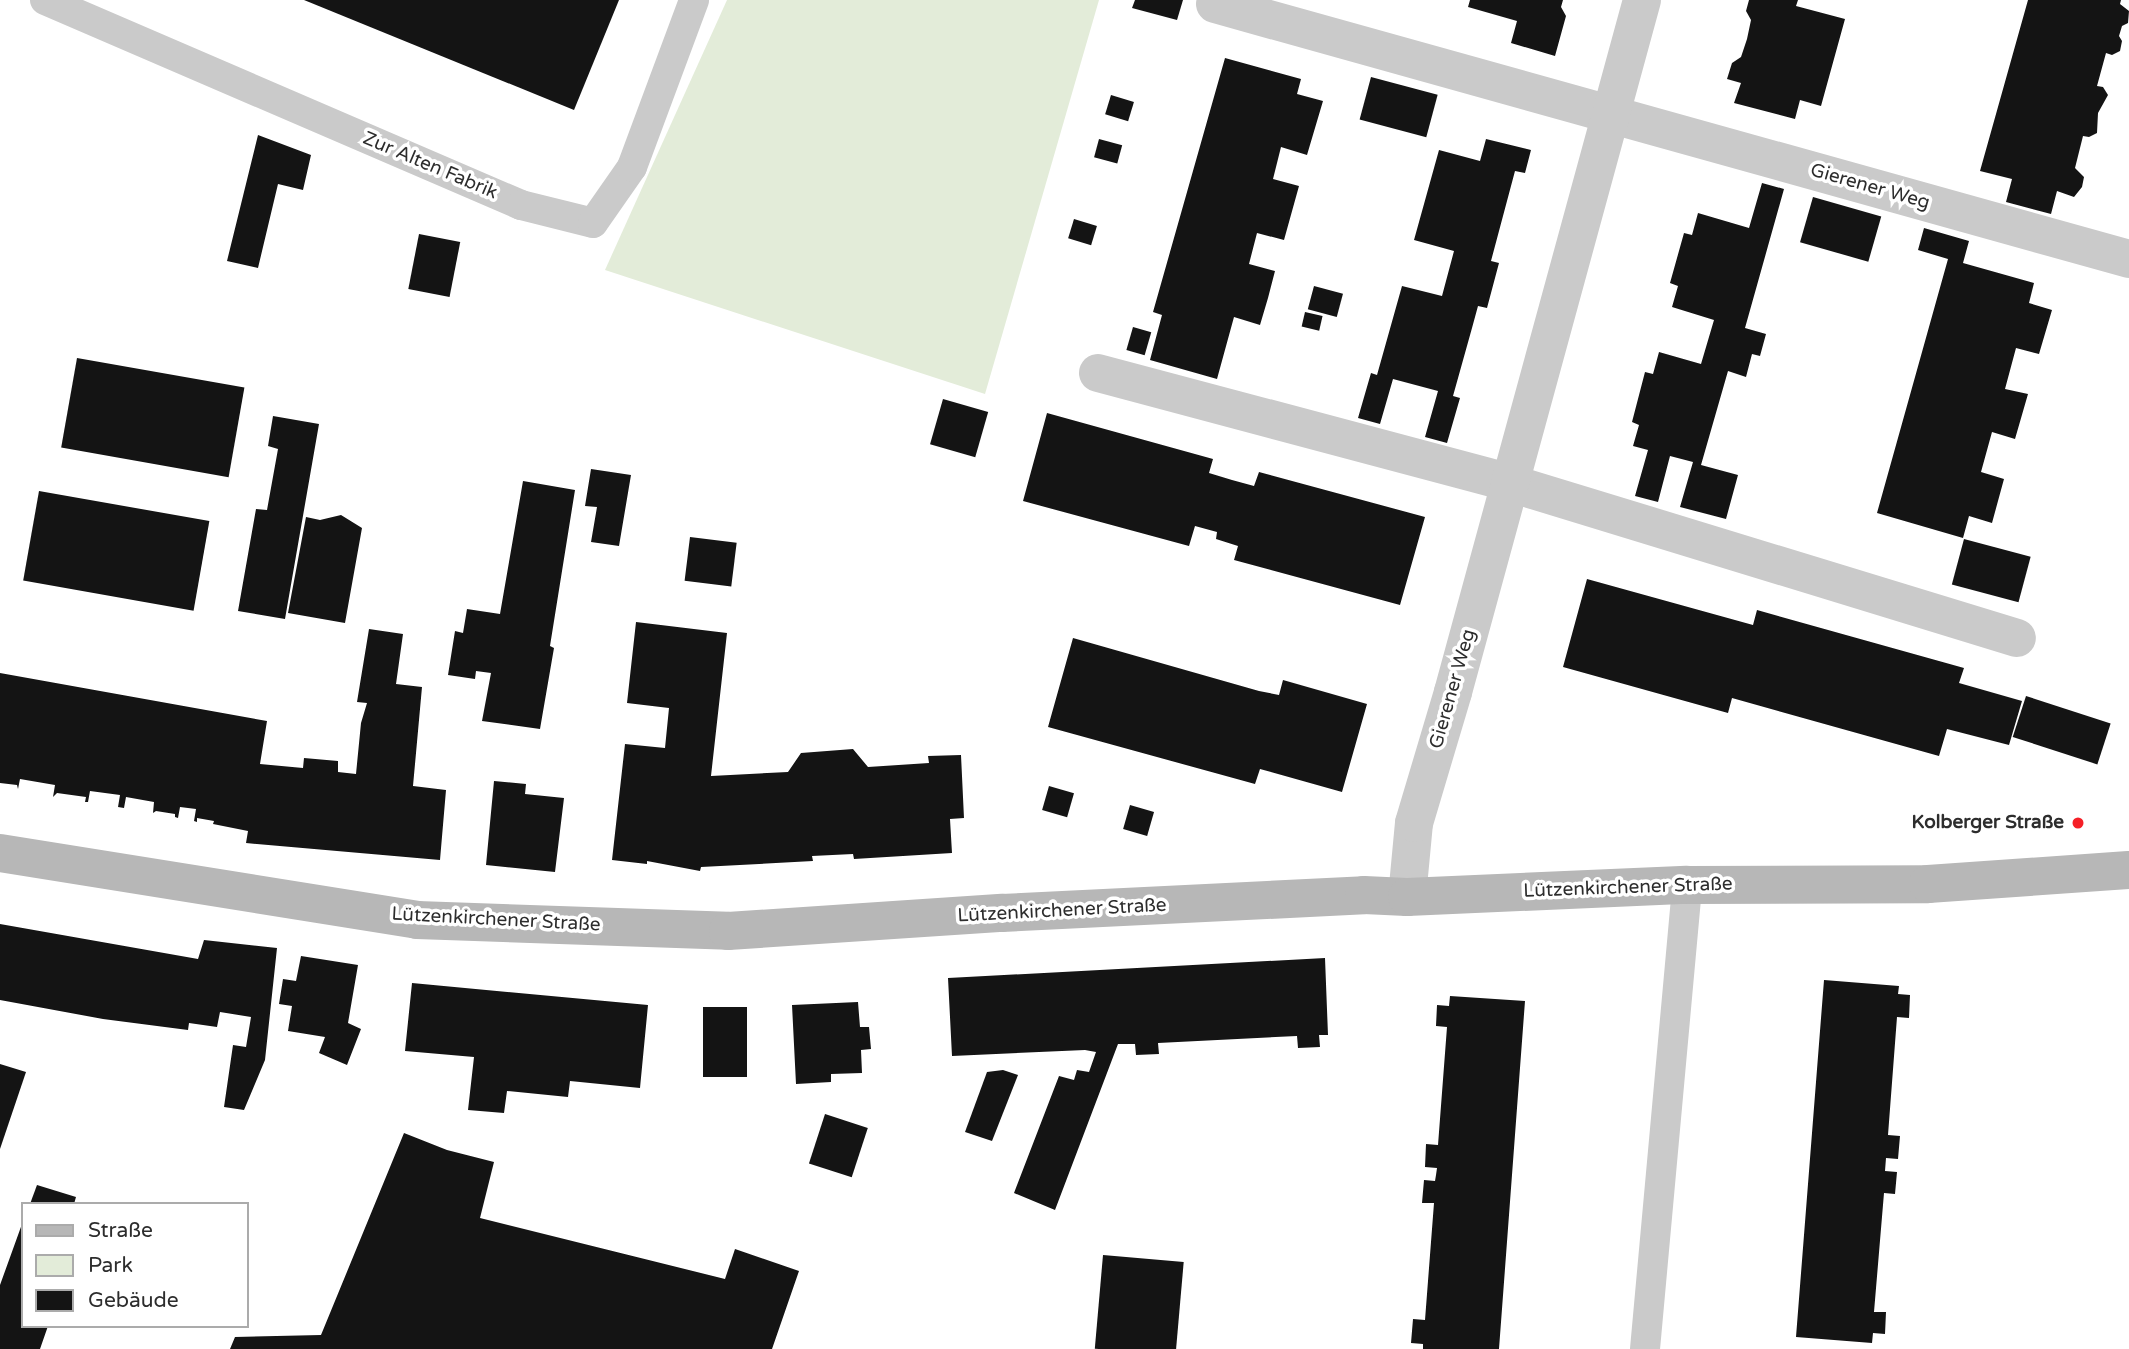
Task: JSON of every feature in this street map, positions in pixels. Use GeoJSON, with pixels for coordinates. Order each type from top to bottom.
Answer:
{"type":"FeatureCollection","features":[{"type":"Feature","properties":{"kind":"street","name":"Gierener Weg"},"geometry":{"type":"LineString","coordinates":[[1407,897],[1414,823],[1453,692],[1642,0]]}},
{"type":"Feature","properties":{"kind":"street","name":"Gierener Weg"},"geometry":{"type":"LineString","coordinates":[[1215,4],[2129,259]]}},
{"type":"Feature","properties":{"kind":"street"},"geometry":{"type":"LineString","coordinates":[[1098,373],[1510,483],[2017,638]]}},
{"type":"Feature","properties":{"kind":"street","name":"Lützenkirchener Straße"},"geometry":{"type":"LineString","coordinates":[[0,853],[417,920],[674,930],[740,930],[1002,913],[1350,896],[1407,897],[1687,885],[1928,884],[2129,870]]}},
{"type":"Feature","properties":{"kind":"lane","name":"Zur Alten Fabrik"},"geometry":{"type":"LineString","coordinates":[[45,0],[521,205],[593,223],[632,167],[694,0]]}},
{"type":"Feature","properties":{"kind":"lane"},"geometry":{"type":"LineString","coordinates":[[1645,1349],[1687,885]]}},
{"type":"Feature","properties":{"kind":"green space"},"geometry":{"type":"Polygon","coordinates":[[[727,0],[1099,0],[985,394],[605,270],[727,0]]]}},
{"type":"Feature","properties":{"kind":"building"},"geometry":{"type":"Polygon","coordinates":[[[304,0],[619,0],[574,110],[304,0]]]}},
{"type":"Feature","properties":{"kind":"building"},"geometry":{"type":"Polygon","coordinates":[[[1135,0],[1183,0],[1177,20],[1132,8],[1135,0]]]}},
{"type":"Feature","properties":{"kind":"building"},"geometry":{"type":"Polygon","coordinates":[[[1470,0],[1563,0],[1561,7],[1566,16],[1555,56],[1511,43],[1517,21],[1468,7],[1470,0]]]}},
{"type":"Feature","properties":{"kind":"building"},"geometry":{"type":"Polygon","coordinates":[[[1749,0],[1798,0],[1796,6],[1845,19],[1821,106],[1800,100],[1795,119],[1734,103],[1741,83],[1727,79],[1732,63],[1741,57],[1747,39],[1751,20],[1746,11],[1749,0]]]}},
{"type":"Feature","properties":{"kind":"building"},"geometry":{"type":"Polygon","coordinates":[[[2028,0],[2121,0],[2120,4],[2129,11],[2128,23],[2122,26],[2119,36],[2122,41],[2120,51],[2112,55],[2106,53],[2097,86],[2103,87],[2108,95],[2098,113],[2097,133],[2089,137],[2083,136],[2075,168],[2084,177],[2082,187],[2074,197],[2057,191],[2051,214],[2006,202],[2012,179],[1980,171],[2028,0]]]}},
{"type":"Feature","properties":{"kind":"building"},"geometry":{"type":"Polygon","coordinates":[[[1225,58],[1301,79],[1297,94],[1323,101],[1307,155],[1281,147],[1273,179],[1299,186],[1284,240],[1257,233],[1249,264],[1275,271],[1268,298],[1260,325],[1234,317],[1217,379],[1150,360],[1162,315],[1153,312],[1225,58]]]}},
{"type":"Feature","properties":{"kind":"building"},"geometry":{"type":"Polygon","coordinates":[[[1371,77],[1438,95],[1426,137],[1360,120],[1371,77]]]}},
{"type":"Feature","properties":{"kind":"building"},"geometry":{"type":"Polygon","coordinates":[[[1111,95],[1134,102],[1128,121],[1105,114],[1111,95]]]}},
{"type":"Feature","properties":{"kind":"building"},"geometry":{"type":"Polygon","coordinates":[[[258,135],[311,155],[303,190],[278,184],[258,268],[227,261],[258,135]]]}},
{"type":"Feature","properties":{"kind":"building"},"geometry":{"type":"Polygon","coordinates":[[[1099,139],[1122,145],[1117,164],[1094,157],[1099,139]]]}},
{"type":"Feature","properties":{"kind":"building"},"geometry":{"type":"Polygon","coordinates":[[[1486,139],[1531,150],[1525,173],[1515,171],[1491,261],[1499,263],[1487,308],[1478,306],[1453,396],[1460,398],[1447,443],[1425,437],[1438,391],[1393,379],[1380,424],[1358,418],[1371,373],[1377,375],[1402,286],[1442,296],[1454,251],[1414,240],[1439,150],[1480,161],[1486,139]]]}},
{"type":"Feature","properties":{"kind":"building"},"geometry":{"type":"Polygon","coordinates":[[[1762,183],[1784,189],[1745,328],[1766,334],[1760,356],[1752,354],[1746,377],[1728,371],[1701,465],[1738,475],[1726,519],[1680,507],[1693,462],[1670,456],[1658,502],[1635,496],[1648,450],[1633,446],[1639,425],[1632,422],[1645,372],[1653,374],[1659,352],[1701,364],[1714,320],[1672,307],[1678,286],[1670,283],[1684,233],[1692,235],[1698,213],[1749,228],[1762,183]]]}},
{"type":"Feature","properties":{"kind":"building"},"geometry":{"type":"Polygon","coordinates":[[[1813,197],[1881,217],[1868,262],[1800,242],[1813,197]]]}},
{"type":"Feature","properties":{"kind":"building"},"geometry":{"type":"Polygon","coordinates":[[[1074,219],[1097,226],[1091,245],[1068,238],[1074,219]]]}},
{"type":"Feature","properties":{"kind":"building"},"geometry":{"type":"Polygon","coordinates":[[[1924,228],[1969,241],[1963,263],[2034,283],[2029,303],[2052,310],[2039,354],[2016,348],[2005,389],[2028,394],[2015,439],[1992,432],[1981,472],[2004,479],[1992,523],[1969,516],[1963,538],[1877,513],[1948,259],[1918,250],[1924,228]]]}},
{"type":"Feature","properties":{"kind":"building"},"geometry":{"type":"Polygon","coordinates":[[[419,234],[460,242],[450,297],[408,289],[419,234]]]}},
{"type":"Feature","properties":{"kind":"building"},"geometry":{"type":"Polygon","coordinates":[[[1314,286],[1343,294],[1337,317],[1308,309],[1314,286]]]}},
{"type":"Feature","properties":{"kind":"building"},"geometry":{"type":"Polygon","coordinates":[[[1305,312],[1323,316],[1319,331],[1302,327],[1305,312]]]}},
{"type":"Feature","properties":{"kind":"building"},"geometry":{"type":"Polygon","coordinates":[[[1133,327],[1151,332],[1145,355],[1126,350],[1133,327]]]}},
{"type":"Feature","properties":{"kind":"building"},"geometry":{"type":"Polygon","coordinates":[[[77,358],[244,388],[229,477],[61,448],[77,358]]]}},
{"type":"Feature","properties":{"kind":"building"},"geometry":{"type":"Polygon","coordinates":[[[943,399],[988,412],[975,457],[930,444],[943,399]]]}},
{"type":"Feature","properties":{"kind":"building"},"geometry":{"type":"Polygon","coordinates":[[[1047,413],[1213,459],[1209,473],[1232,480],[1254,486],[1259,472],[1425,517],[1400,605],[1234,560],[1238,546],[1216,539],[1217,532],[1195,526],[1189,546],[1023,501],[1047,413]]]}},
{"type":"Feature","properties":{"kind":"building"},"geometry":{"type":"Polygon","coordinates":[[[273,416],[319,424],[285,619],[238,611],[256,509],[267,510],[278,449],[268,446],[273,416]]]}},
{"type":"Feature","properties":{"kind":"building"},"geometry":{"type":"Polygon","coordinates":[[[591,469],[631,475],[619,546],[591,542],[597,507],[585,506],[591,469]]]}},
{"type":"Feature","properties":{"kind":"building"},"geometry":{"type":"Polygon","coordinates":[[[523,481],[575,490],[550,646],[554,648],[540,729],[482,721],[491,673],[476,671],[475,679],[448,675],[455,631],[463,633],[467,609],[500,614],[523,481]]]}},
{"type":"Feature","properties":{"kind":"building"},"geometry":{"type":"Polygon","coordinates":[[[39,491],[209,521],[194,611],[23,581],[39,491]]]}},
{"type":"Feature","properties":{"kind":"building"},"geometry":{"type":"Polygon","coordinates":[[[341,515],[362,528],[345,623],[288,613],[306,517],[320,520],[341,515]]]}},
{"type":"Feature","properties":{"kind":"building"},"geometry":{"type":"Polygon","coordinates":[[[690,537],[737,543],[731,586],[685,581],[690,537]]]}},
{"type":"Feature","properties":{"kind":"building"},"geometry":{"type":"Polygon","coordinates":[[[1964,539],[2031,557],[2018,602],[1952,584],[1964,539]]]}},
{"type":"Feature","properties":{"kind":"building"},"geometry":{"type":"Polygon","coordinates":[[[1587,579],[1753,625],[1757,610],[1964,668],[1959,683],[2022,701],[2009,745],[1947,729],[1939,756],[1732,698],[1728,713],[1563,667],[1587,579]]]}},
{"type":"Feature","properties":{"kind":"building"},"geometry":{"type":"Polygon","coordinates":[[[636,622],[727,633],[711,776],[788,772],[801,753],[853,749],[868,767],[929,763],[928,756],[961,755],[964,818],[950,819],[952,853],[854,859],[853,854],[812,856],[813,861],[701,867],[700,871],[647,861],[647,864],[612,860],[625,744],[665,748],[669,708],[627,703],[636,622]]]}},
{"type":"Feature","properties":{"kind":"building"},"geometry":{"type":"Polygon","coordinates":[[[369,629],[403,634],[396,684],[422,687],[413,786],[446,790],[440,860],[246,843],[248,831],[213,824],[214,821],[197,818],[197,822],[194,821],[196,809],[180,807],[178,818],[175,814],[156,811],[153,813],[154,802],[126,797],[124,808],[118,807],[120,795],[90,791],[88,802],[85,802],[86,797],[57,793],[53,797],[55,785],[20,779],[18,789],[17,785],[0,783],[0,673],[267,721],[260,764],[303,768],[304,758],[338,761],[338,772],[356,774],[361,723],[367,703],[357,702],[369,629]]]}},
{"type":"Feature","properties":{"kind":"building"},"geometry":{"type":"Polygon","coordinates":[[[1073,638],[1259,691],[1279,695],[1283,680],[1367,704],[1342,792],[1260,769],[1255,784],[1048,727],[1073,638]]]}},
{"type":"Feature","properties":{"kind":"building"},"geometry":{"type":"Polygon","coordinates":[[[2026,696],[2111,724],[2097,764],[2013,737],[2026,696]]]}},
{"type":"Feature","properties":{"kind":"building"},"geometry":{"type":"Polygon","coordinates":[[[494,781],[526,784],[525,794],[564,798],[555,872],[486,865],[494,781]]]}},
{"type":"Feature","properties":{"kind":"building"},"geometry":{"type":"Polygon","coordinates":[[[1049,786],[1074,793],[1067,817],[1042,810],[1049,786]]]}},
{"type":"Feature","properties":{"kind":"building"},"geometry":{"type":"Polygon","coordinates":[[[1130,805],[1154,812],[1147,836],[1123,829],[1130,805]]]}},
{"type":"Feature","properties":{"kind":"building"},"geometry":{"type":"Polygon","coordinates":[[[0,924],[198,959],[204,940],[277,948],[265,1060],[244,1110],[224,1107],[233,1045],[246,1047],[251,1017],[220,1012],[217,1027],[189,1023],[188,1030],[103,1019],[0,1000],[0,924]]]}},
{"type":"Feature","properties":{"kind":"building"},"geometry":{"type":"Polygon","coordinates":[[[301,956],[358,965],[348,1023],[361,1029],[347,1065],[319,1053],[325,1037],[288,1031],[292,1006],[279,1004],[283,979],[296,981],[301,956]]]}},
{"type":"Feature","properties":{"kind":"building"},"geometry":{"type":"Polygon","coordinates":[[[1325,958],[1328,1035],[1319,1035],[1320,1047],[1298,1048],[1297,1036],[1158,1043],[1159,1054],[1136,1055],[1135,1044],[1118,1044],[1055,1210],[1014,1193],[1059,1076],[1074,1080],[1077,1070],[1089,1072],[1096,1052],[1085,1050],[952,1056],[948,978],[1325,958]]]}},
{"type":"Feature","properties":{"kind":"building"},"geometry":{"type":"Polygon","coordinates":[[[1824,980],[1899,986],[1898,994],[1910,995],[1909,1018],[1897,1017],[1888,1135],[1900,1136],[1898,1159],[1886,1158],[1885,1171],[1897,1172],[1895,1194],[1884,1193],[1874,1312],[1886,1312],[1885,1334],[1873,1333],[1872,1343],[1796,1337],[1824,980]]]}},
{"type":"Feature","properties":{"kind":"building"},"geometry":{"type":"Polygon","coordinates":[[[412,983],[648,1005],[640,1088],[570,1081],[568,1097],[507,1091],[504,1113],[468,1110],[474,1057],[405,1051],[412,983]]]}},
{"type":"Feature","properties":{"kind":"building"},"geometry":{"type":"Polygon","coordinates":[[[1450,996],[1525,1001],[1499,1349],[1423,1349],[1423,1344],[1411,1343],[1413,1319],[1425,1320],[1434,1203],[1422,1203],[1424,1180],[1435,1181],[1437,1168],[1425,1167],[1426,1144],[1438,1145],[1447,1027],[1436,1026],[1437,1005],[1449,1006],[1450,996]]]}},
{"type":"Feature","properties":{"kind":"building"},"geometry":{"type":"Polygon","coordinates":[[[858,1002],[860,1027],[869,1027],[871,1049],[861,1050],[862,1073],[831,1074],[831,1082],[796,1084],[792,1005],[858,1002]]]}},
{"type":"Feature","properties":{"kind":"building"},"geometry":{"type":"Polygon","coordinates":[[[703,1007],[747,1007],[747,1077],[703,1077],[703,1007]]]}},
{"type":"Feature","properties":{"kind":"building"},"geometry":{"type":"Polygon","coordinates":[[[0,1064],[26,1072],[0,1149],[0,1064]]]}},
{"type":"Feature","properties":{"kind":"building"},"geometry":{"type":"Polygon","coordinates":[[[1003,1070],[1018,1075],[992,1141],[965,1132],[987,1072],[1003,1070]]]}},
{"type":"Feature","properties":{"kind":"building"},"geometry":{"type":"Polygon","coordinates":[[[825,1114],[868,1128],[852,1177],[809,1163],[825,1114]]]}},
{"type":"Feature","properties":{"kind":"building"},"geometry":{"type":"Polygon","coordinates":[[[404,1133],[447,1150],[494,1162],[480,1218],[725,1279],[735,1249],[799,1271],[772,1349],[230,1349],[235,1337],[321,1335],[404,1133]]]}},
{"type":"Feature","properties":{"kind":"building"},"geometry":{"type":"Polygon","coordinates":[[[37,1185],[76,1197],[75,1202],[31,1202],[37,1185]]]}},
{"type":"Feature","properties":{"kind":"building"},"geometry":{"type":"Polygon","coordinates":[[[21,1227],[21,1328],[47,1328],[40,1349],[0,1349],[0,1285],[21,1227]]]}},
{"type":"Feature","properties":{"kind":"building"},"geometry":{"type":"Polygon","coordinates":[[[1103,1255],[1184,1262],[1176,1349],[1095,1349],[1103,1255]]]}},
{"type":"Feature","properties":{"kind":"place","name":"Kolberger Straße"},"geometry":{"type":"Point","coordinates":[2078,823]}}]}
